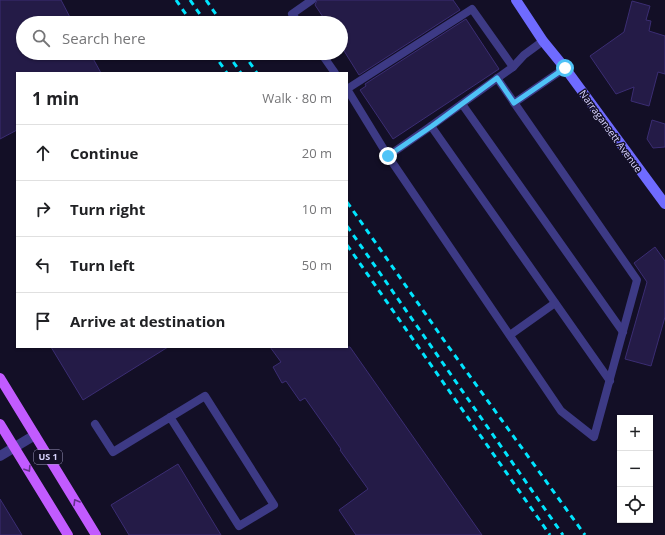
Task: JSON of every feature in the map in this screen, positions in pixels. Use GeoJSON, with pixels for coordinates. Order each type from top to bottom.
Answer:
{"type":"FeatureCollection","features":[{"type":"Feature","properties":{"kind":"main road","name":"US 1"},"geometry":{"type":"LineString","coordinates":[[0,378],[96,535]]}},
{"type":"Feature","properties":{"kind":"main road","name":"US 1"},"geometry":{"type":"LineString","coordinates":[[0,424],[68,535]]}},
{"type":"Feature","properties":{"kind":"street","name":"Narragansett Avenue"},"geometry":{"type":"LineString","coordinates":[[516,0],[543,41],[565,68],[665,204]]}},
{"type":"Feature","properties":{"kind":"street"},"geometry":{"type":"LineString","coordinates":[[0,456],[35,435]]}},
{"type":"Feature","properties":{"kind":"lane"},"geometry":{"type":"LineString","coordinates":[[294,16],[292,14],[312,0]]}},
{"type":"Feature","properties":{"kind":"lane"},"geometry":{"type":"LineString","coordinates":[[348,88],[472,9],[513,67]]}},
{"type":"Feature","properties":{"kind":"lane"},"geometry":{"type":"LineString","coordinates":[[388,156],[513,67],[543,41]]}},
{"type":"Feature","properties":{"kind":"lane"},"geometry":{"type":"LineString","coordinates":[[326,60],[335,72]]}},
{"type":"Feature","properties":{"kind":"lane"},"geometry":{"type":"LineString","coordinates":[[514,103],[565,68]]}},
{"type":"Feature","properties":{"kind":"lane"},"geometry":{"type":"LineString","coordinates":[[348,91],[388,156],[561,411],[594,437],[637,280],[497,78]]}},
{"type":"Feature","properties":{"kind":"lane"},"geometry":{"type":"LineString","coordinates":[[462,104],[623,332]]}},
{"type":"Feature","properties":{"kind":"lane"},"geometry":{"type":"LineString","coordinates":[[432,126],[610,381]]}},
{"type":"Feature","properties":{"kind":"lane"},"geometry":{"type":"LineString","coordinates":[[510,335],[555,303]]}},
{"type":"Feature","properties":{"kind":"lane"},"geometry":{"type":"LineString","coordinates":[[95,424],[113,452],[170,417],[205,396],[274,504],[239,526],[170,417]]}},
{"type":"Feature","properties":{"kind":"building"},"geometry":{"type":"Polygon","coordinates":[[[0,0],[61,0],[69,16],[16,16],[16,60],[94,60],[100,72],[16,72],[16,131],[0,139],[0,0]]]}},
{"type":"Feature","properties":{"kind":"building"},"geometry":{"type":"Polygon","coordinates":[[[317,0],[453,0],[460,10],[359,75],[348,57],[348,16],[322,16],[315,5],[317,0]]]}},
{"type":"Feature","properties":{"kind":"building"},"geometry":{"type":"Polygon","coordinates":[[[632,1],[650,6],[646,20],[651,21],[649,31],[665,36],[665,74],[658,72],[649,106],[631,101],[634,87],[616,94],[590,56],[624,32],[632,1]]]}},
{"type":"Feature","properties":{"kind":"building"},"geometry":{"type":"Polygon","coordinates":[[[466,19],[499,69],[393,139],[360,90],[366,86],[365,84],[466,19]]]}},
{"type":"Feature","properties":{"kind":"building"},"geometry":{"type":"Polygon","coordinates":[[[652,120],[665,124],[665,147],[653,148],[647,139],[652,120]]]}},
{"type":"Feature","properties":{"kind":"building"},"geometry":{"type":"Polygon","coordinates":[[[655,247],[665,261],[665,317],[651,366],[625,359],[647,282],[634,263],[655,247]]]}},
{"type":"Feature","properties":{"kind":"building"},"geometry":{"type":"Polygon","coordinates":[[[350,347],[482,535],[356,535],[339,510],[368,489],[305,398],[300,401],[286,381],[282,383],[273,367],[281,362],[271,348],[350,347]]]}},
{"type":"Feature","properties":{"kind":"building"},"geometry":{"type":"Polygon","coordinates":[[[52,348],[166,348],[83,400],[52,348]]]}},
{"type":"Feature","properties":{"kind":"building"},"geometry":{"type":"Polygon","coordinates":[[[178,464],[221,535],[129,535],[111,505],[178,464]]]}},
{"type":"Feature","properties":{"kind":"building"},"geometry":{"type":"Polygon","coordinates":[[[0,499],[22,535],[0,535],[0,499]]]}},
{"type":"Feature","properties":{"kind":"railway"},"geometry":{"type":"LineString","coordinates":[[176,0],[187,16]]}},
{"type":"Feature","properties":{"kind":"railway"},"geometry":{"type":"LineString","coordinates":[[190,0],[201,16]]}},
{"type":"Feature","properties":{"kind":"railway"},"geometry":{"type":"LineString","coordinates":[[206,0],[217,16]]}},
{"type":"Feature","properties":{"kind":"railway"},"geometry":{"type":"LineString","coordinates":[[218,60],[226,72]]}},
{"type":"Feature","properties":{"kind":"railway"},"geometry":{"type":"LineString","coordinates":[[232,60],[240,72]]}},
{"type":"Feature","properties":{"kind":"railway"},"geometry":{"type":"LineString","coordinates":[[248,60],[256,72]]}},
{"type":"Feature","properties":{"kind":"railway"},"geometry":{"type":"LineString","coordinates":[[348,203],[448,346],[585,535]]}},
{"type":"Feature","properties":{"kind":"railway"},"geometry":{"type":"LineString","coordinates":[[348,227],[563,535]]}},
{"type":"Feature","properties":{"kind":"railway"},"geometry":{"type":"LineString","coordinates":[[348,246],[550,535]]}},
{"type":"Feature","properties":{"kind":"route"},"geometry":{"type":"LineString","coordinates":[[388,156],[432,126],[497,78],[514,103],[565,68]]}}]}
